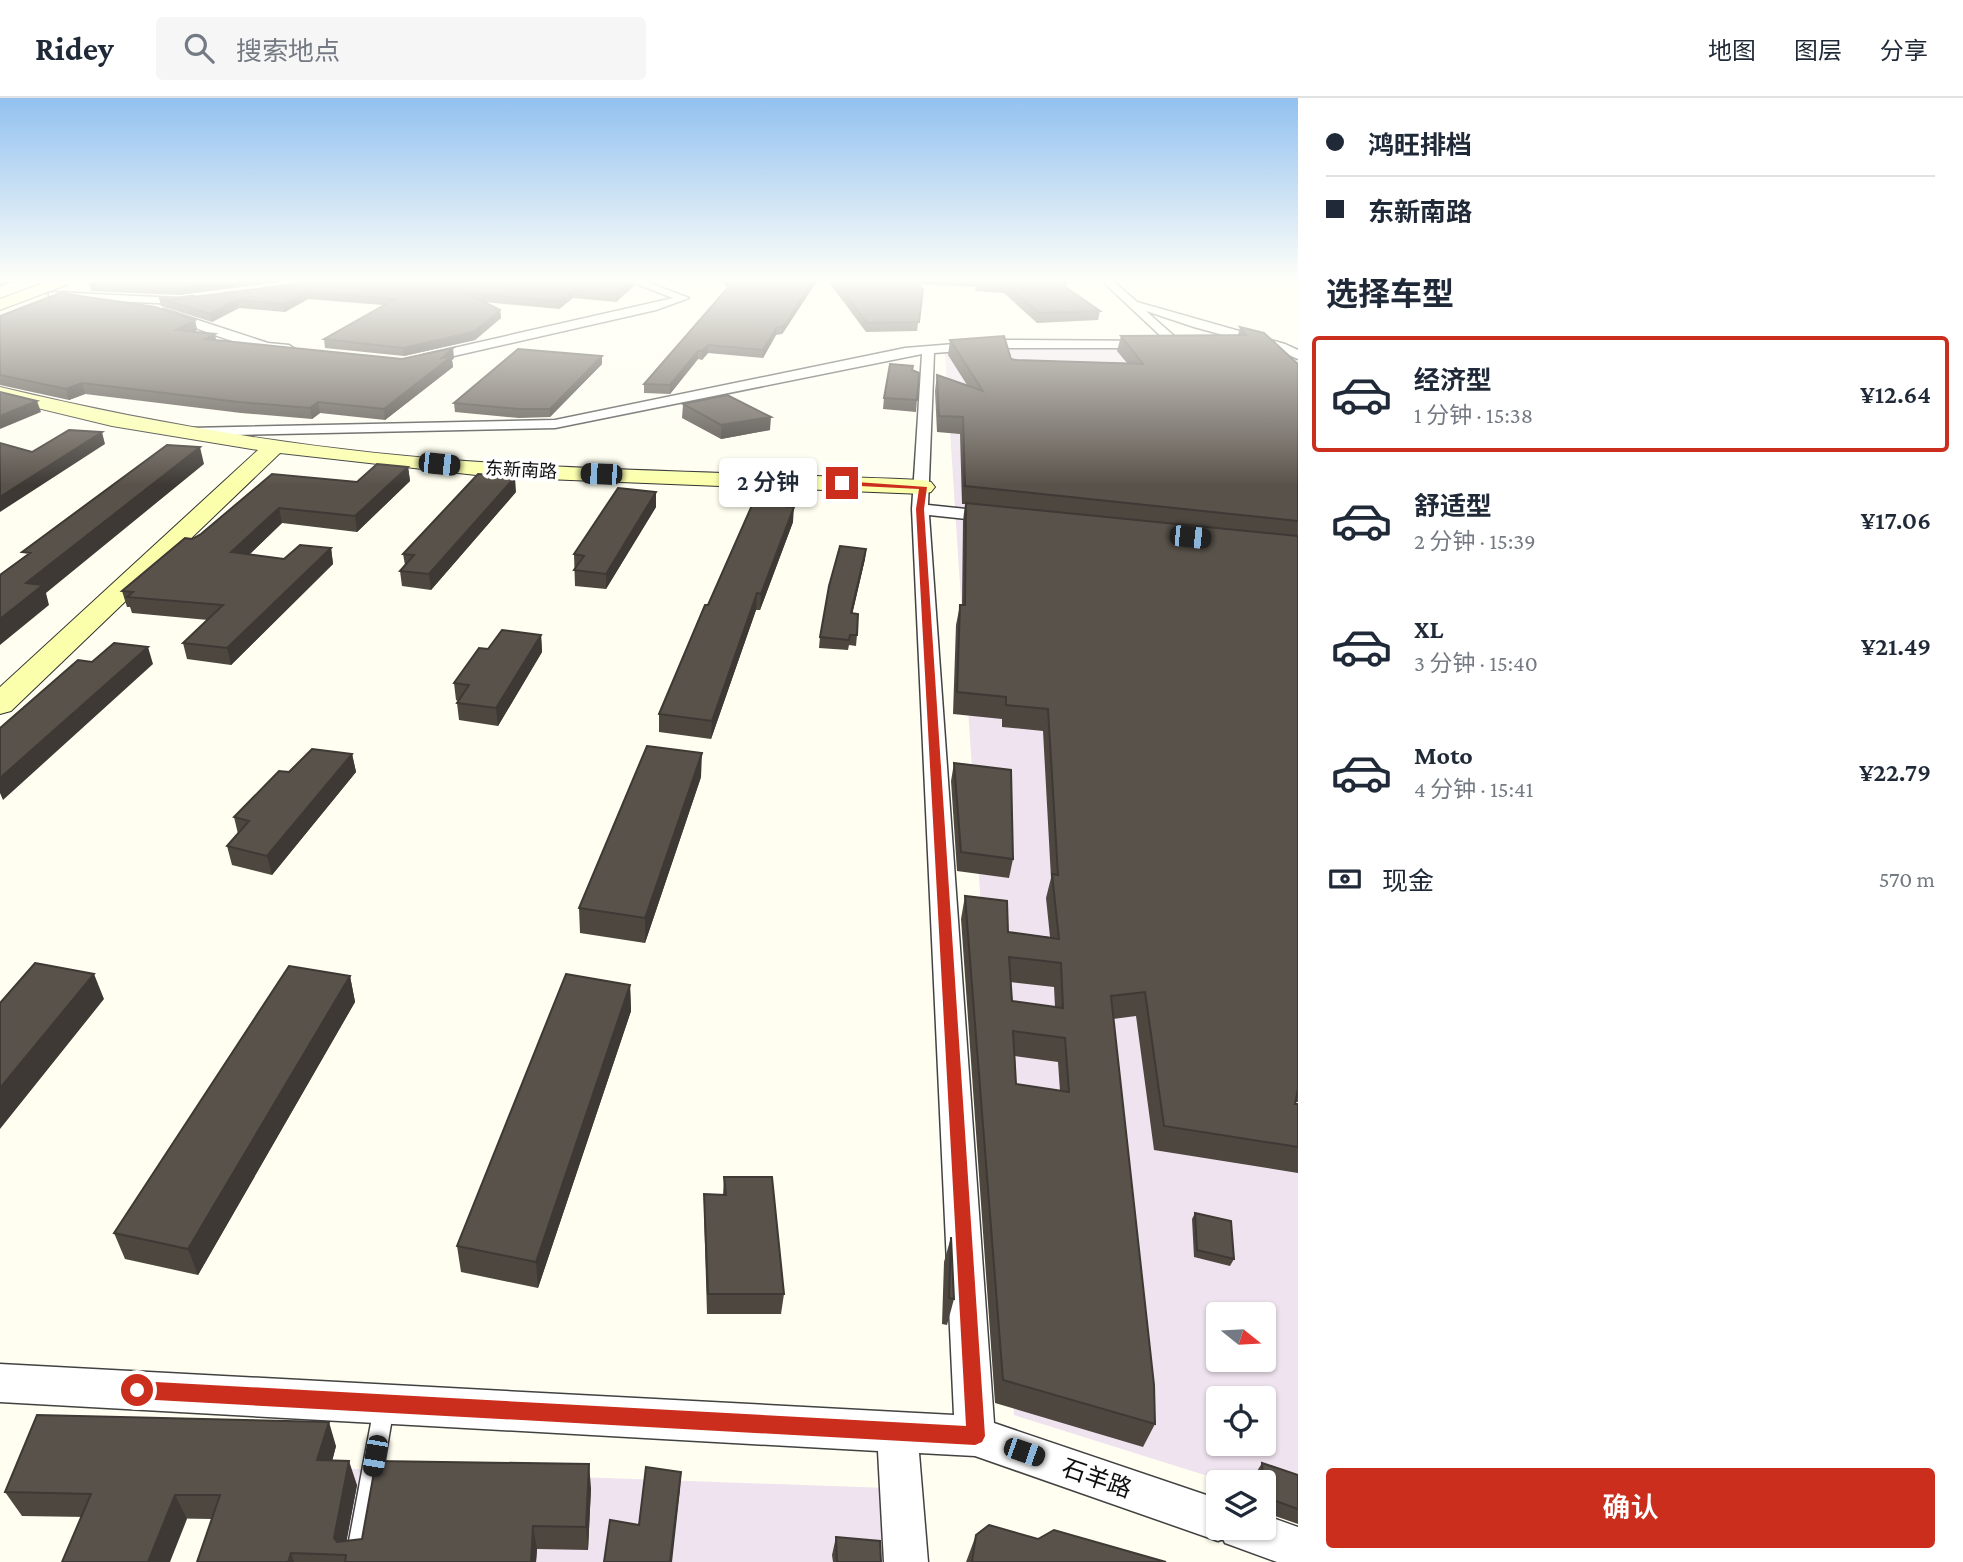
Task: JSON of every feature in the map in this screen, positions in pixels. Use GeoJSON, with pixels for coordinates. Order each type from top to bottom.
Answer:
{"type":"FeatureCollection","features":[{"type":"Feature","properties":{"kind":"main road","name":"东新南路"},"geometry":{"type":"LineString","coordinates":[[0,393],[111,420],[276,446],[494,470],[922,498]]}},
{"type":"Feature","properties":{"kind":"main road"},"geometry":{"type":"LineString","coordinates":[[0,704],[276,446]]}},
{"type":"Feature","properties":{"kind":"street"},"geometry":{"type":"LineString","coordinates":[[285,349],[307,352]]}},
{"type":"Feature","properties":{"kind":"street"},"geometry":{"type":"LineString","coordinates":[[404,363],[466,349]]}},
{"type":"Feature","properties":{"kind":"street"},"geometry":{"type":"LineString","coordinates":[[190,432],[555,424],[905,352],[937,349]]}},
{"type":"Feature","properties":{"kind":"street"},"geometry":{"type":"LineString","coordinates":[[928,350],[922,498],[975,1436]]}},
{"type":"Feature","properties":{"kind":"street"},"geometry":{"type":"LineString","coordinates":[[922,498],[1015,519]]}},
{"type":"Feature","properties":{"kind":"street","name":"石羊路"},"geometry":{"type":"LineString","coordinates":[[0,1383],[975,1436],[1206,1516]]}},
{"type":"Feature","properties":{"kind":"street"},"geometry":{"type":"LineString","coordinates":[[897,1432],[906,1562]]}},
{"type":"Feature","properties":{"kind":"street"},"geometry":{"type":"LineString","coordinates":[[1275,1540],[1298,1548]]}},
{"type":"Feature","properties":{"kind":"lane"},"geometry":{"type":"LineString","coordinates":[[356,1562],[384,1404]]}},
{"type":"Feature","properties":{"kind":"shaded area"},"geometry":{"type":"Polygon","coordinates":[[[1001,349],[1274,350],[1298,362],[1298,1505],[1276,1490],[1276,1470],[1206,1470],[1206,1475],[1014,1415],[945,354],[1001,349]]]}},
{"type":"Feature","properties":{"kind":"shaded area"},"geometry":{"type":"Polygon","coordinates":[[[351,1469],[915,1489],[921,1562],[329,1562],[351,1469]]]}},
{"type":"Feature","properties":{"kind":"building"},"geometry":{"type":"Polygon","coordinates":[[[0,349],[307,349],[402,359],[452,349],[442,358],[452,356],[384,409],[318,402],[310,408],[239,402],[82,383],[66,389],[0,375],[0,349]]]}},
{"type":"Feature","properties":{"kind":"building"},"geometry":{"type":"Polygon","coordinates":[[[518,349],[602,356],[550,409],[454,403],[518,349]]]}},
{"type":"Feature","properties":{"kind":"building"},"geometry":{"type":"Polygon","coordinates":[[[674,349],[704,349],[698,351],[670,385],[644,384],[674,349]]]}},
{"type":"Feature","properties":{"kind":"building"},"geometry":{"type":"Polygon","coordinates":[[[956,349],[1008,349],[1011,359],[1016,360],[1143,364],[1131,349],[1282,349],[1298,364],[1298,521],[965,486],[963,417],[939,416],[937,375],[983,391],[956,349]]]}},
{"type":"Feature","properties":{"kind":"building"},"geometry":{"type":"Polygon","coordinates":[[[890,364],[913,366],[912,370],[919,373],[917,400],[884,398],[890,364]]]}},
{"type":"Feature","properties":{"kind":"building"},"geometry":{"type":"Polygon","coordinates":[[[0,392],[37,401],[0,416],[0,392]]]}},
{"type":"Feature","properties":{"kind":"building"},"geometry":{"type":"Polygon","coordinates":[[[727,395],[771,417],[721,425],[683,404],[727,395]]]}},
{"type":"Feature","properties":{"kind":"building"},"geometry":{"type":"Polygon","coordinates":[[[69,430],[102,432],[0,497],[0,443],[32,452],[69,430]]]}},
{"type":"Feature","properties":{"kind":"building"},"geometry":{"type":"Polygon","coordinates":[[[167,445],[200,447],[26,583],[43,585],[0,619],[0,575],[30,553],[22,552],[167,445]]]}},
{"type":"Feature","properties":{"kind":"building"},"geometry":{"type":"Polygon","coordinates":[[[377,464],[408,467],[355,516],[279,508],[231,552],[284,559],[300,545],[331,548],[227,648],[183,643],[223,605],[127,597],[133,592],[122,591],[185,538],[192,539],[201,534],[272,474],[357,482],[377,464]]]}},
{"type":"Feature","properties":{"kind":"building"},"geometry":{"type":"Polygon","coordinates":[[[478,474],[515,477],[429,574],[400,571],[414,555],[403,554],[478,474]]]}},
{"type":"Feature","properties":{"kind":"building"},"geometry":{"type":"Polygon","coordinates":[[[618,488],[656,492],[606,574],[574,570],[584,556],[574,554],[618,488]]]}},
{"type":"Feature","properties":{"kind":"building"},"geometry":{"type":"Polygon","coordinates":[[[753,503],[794,507],[761,594],[757,593],[712,721],[659,714],[705,605],[708,605],[753,503]]]}},
{"type":"Feature","properties":{"kind":"building"},"geometry":{"type":"Polygon","coordinates":[[[966,503],[1298,536],[1298,1089],[1295,1104],[1298,1104],[1298,1147],[1164,1126],[1145,992],[1111,996],[1154,1385],[1155,1424],[1003,1380],[965,896],[1007,901],[1008,932],[1059,939],[1052,874],[1058,875],[1048,709],[1006,705],[1006,697],[957,692],[960,605],[965,605],[966,503]],[[1009,957],[1012,1001],[1063,1008],[1061,963],[1009,957]],[[1013,1031],[1016,1084],[1069,1092],[1065,1038],[1013,1031]]]}},
{"type":"Feature","properties":{"kind":"building"},"geometry":{"type":"Polygon","coordinates":[[[840,546],[866,549],[851,613],[858,614],[857,635],[850,635],[849,640],[820,637],[829,586],[840,546]]]}},
{"type":"Feature","properties":{"kind":"building"},"geometry":{"type":"Polygon","coordinates":[[[502,630],[541,635],[496,708],[457,703],[469,685],[454,683],[479,648],[488,649],[502,630]]]}},
{"type":"Feature","properties":{"kind":"building"},"geometry":{"type":"Polygon","coordinates":[[[114,643],[148,647],[0,778],[0,728],[78,660],[92,662],[114,643]]]}},
{"type":"Feature","properties":{"kind":"building"},"geometry":{"type":"Polygon","coordinates":[[[647,746],[702,753],[645,918],[579,908],[647,746]]]}},
{"type":"Feature","properties":{"kind":"building"},"geometry":{"type":"Polygon","coordinates":[[[312,749],[352,754],[267,856],[227,846],[249,821],[234,817],[279,771],[289,772],[312,749]]]}},
{"type":"Feature","properties":{"kind":"building"},"geometry":{"type":"Polygon","coordinates":[[[954,763],[1011,770],[1013,859],[961,852],[954,763]]]}},
{"type":"Feature","properties":{"kind":"building"},"geometry":{"type":"Polygon","coordinates":[[[35,963],[94,974],[0,1088],[0,1003],[35,963]]]}},
{"type":"Feature","properties":{"kind":"building"},"geometry":{"type":"Polygon","coordinates":[[[289,966],[350,976],[188,1249],[114,1233],[289,966]]]}},
{"type":"Feature","properties":{"kind":"building"},"geometry":{"type":"Polygon","coordinates":[[[566,974],[630,985],[536,1262],[457,1246],[566,974]]]}},
{"type":"Feature","properties":{"kind":"building"},"geometry":{"type":"Polygon","coordinates":[[[724,1177],[772,1177],[784,1294],[708,1294],[704,1194],[726,1195],[724,1177]]]}},
{"type":"Feature","properties":{"kind":"building"},"geometry":{"type":"Polygon","coordinates":[[[1195,1213],[1231,1221],[1234,1259],[1197,1250],[1195,1213]]]}},
{"type":"Feature","properties":{"kind":"building"},"geometry":{"type":"Polygon","coordinates":[[[951,1237],[954,1299],[949,1298],[951,1237]]]}},
{"type":"Feature","properties":{"kind":"building"},"geometry":{"type":"Polygon","coordinates":[[[37,1415],[329,1422],[317,1460],[349,1461],[334,1538],[337,1542],[362,1539],[376,1461],[589,1464],[586,1527],[533,1526],[531,1562],[345,1562],[346,1555],[291,1553],[288,1562],[197,1562],[220,1495],[175,1495],[148,1562],[62,1562],[91,1494],[5,1492],[37,1415]]]}},
{"type":"Feature","properties":{"kind":"building"},"geometry":{"type":"Polygon","coordinates":[[[1262,1463],[1298,1475],[1298,1509],[1276,1501],[1276,1470],[1262,1470],[1262,1463]]]}},
{"type":"Feature","properties":{"kind":"building"},"geometry":{"type":"Polygon","coordinates":[[[646,1467],[681,1472],[670,1562],[604,1562],[610,1520],[639,1525],[646,1467]]]}},
{"type":"Feature","properties":{"kind":"building"},"geometry":{"type":"Polygon","coordinates":[[[989,1525],[1038,1539],[1054,1530],[1166,1562],[972,1562],[976,1535],[989,1525]]]}},
{"type":"Feature","properties":{"kind":"building"},"geometry":{"type":"Polygon","coordinates":[[[836,1537],[880,1541],[881,1562],[837,1562],[836,1537]]]}},
{"type":"Feature","properties":{"kind":"route"},"geometry":{"type":"LineString","coordinates":[[137,1390],[975,1436],[920,509],[923,487],[842,483]]}}]}
